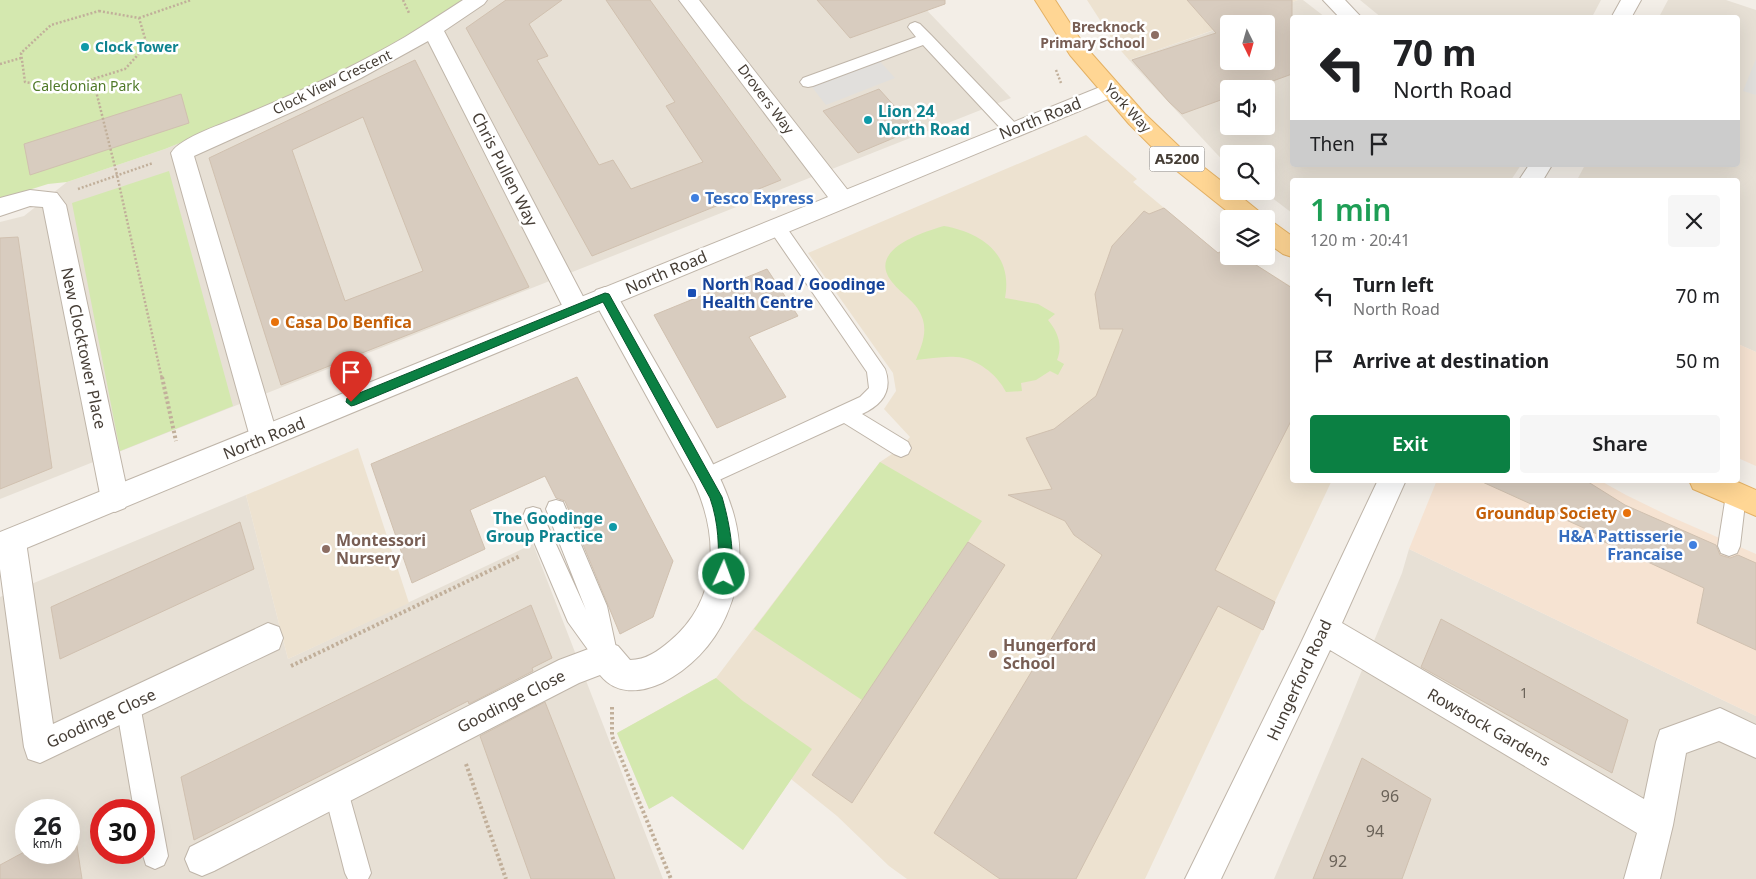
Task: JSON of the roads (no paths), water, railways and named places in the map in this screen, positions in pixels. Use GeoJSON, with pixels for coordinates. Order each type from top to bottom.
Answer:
{"type":"FeatureCollection","features":[{"type":"Feature","properties":{"kind":"main road","name":"York Way"},"geometry":{"type":"LineString","coordinates":[[1046,0],[1076,50],[1110,90],[1180,161],[1242,210]]}},
{"type":"Feature","properties":{"kind":"main road"},"geometry":{"type":"LineString","coordinates":[[1275,236],[1290,247]]}},
{"type":"Feature","properties":{"kind":"main road"},"geometry":{"type":"LineString","coordinates":[[1710,483],[1746,499]]}},
{"type":"Feature","properties":{"kind":"street","name":"Clock View Crescent"},"geometry":{"type":"LineString","coordinates":[[264,437],[182,153],[200,143],[297,101],[433,30],[477,0]]}},
{"type":"Feature","properties":{"kind":"street","name":"Drovers Way"},"geometry":{"type":"LineString","coordinates":[[689,0],[842,199]]}},
{"type":"Feature","properties":{"kind":"street"},"geometry":{"type":"LineString","coordinates":[[1333,0],[1349,15]]}},
{"type":"Feature","properties":{"kind":"street"},"geometry":{"type":"LineString","coordinates":[[1624,15],[1631,0]]}},
{"type":"Feature","properties":{"kind":"street","name":"Chris Pullen Way"},"geometry":{"type":"LineString","coordinates":[[433,30],[576,308]]}},
{"type":"Feature","properties":{"kind":"street","name":"North Road"},"geometry":{"type":"LineString","coordinates":[[5,544],[1011,129],[1110,90]]}},
{"type":"Feature","properties":{"kind":"street"},"geometry":{"type":"LineString","coordinates":[[1532,178],[1540,167]]}},
{"type":"Feature","properties":{"kind":"street","name":"New Clocktower Place"},"geometry":{"type":"LineString","coordinates":[[0,207],[30,198],[48,199],[56,208],[115,499]]}},
{"type":"Feature","properties":{"kind":"street"},"geometry":{"type":"LineString","coordinates":[[605,297],[716,497],[722,517],[726,546],[724,574],[718,598],[706,624],[689,645],[664,664],[643,674],[631,676],[614,665]]}},
{"type":"Feature","properties":{"kind":"street","name":"Hungerford Road"},"geometry":{"type":"LineString","coordinates":[[1203,879],[1391,483]]}},
{"type":"Feature","properties":{"kind":"street","name":"Goodinge Close"},"geometry":{"type":"LineString","coordinates":[[5,544],[40,747],[268,638]]}},
{"type":"Feature","properties":{"kind":"street","name":"Rowstock Gardens"},"geometry":{"type":"LineString","coordinates":[[1323,629],[1656,825]]}},
{"type":"Feature","properties":{"kind":"street","name":"Goodinge Close"},"geometry":{"type":"LineString","coordinates":[[202,859],[570,671],[614,665]]}},
{"type":"Feature","properties":{"kind":"street"},"geometry":{"type":"LineString","coordinates":[[1642,879],[1656,825],[1672,742],[1720,724],[1756,742]]}},
{"type":"Feature","properties":{"kind":"lane"},"geometry":{"type":"LineString","coordinates":[[808,82],[920,33],[1011,129]]}},
{"type":"Feature","properties":{"kind":"lane"},"geometry":{"type":"LineString","coordinates":[[706,477],[844,413],[875,397],[879,389],[879,379],[875,368],[776,226]]}},
{"type":"Feature","properties":{"kind":"lane"},"geometry":{"type":"LineString","coordinates":[[844,413],[900,448]]}},
{"type":"Feature","properties":{"kind":"lane"},"geometry":{"type":"LineString","coordinates":[[1728,546],[1746,499]]}},
{"type":"Feature","properties":{"kind":"lane"},"geometry":{"type":"LineString","coordinates":[[556,509],[596,606],[614,665]]}},
{"type":"Feature","properties":{"kind":"lane"},"geometry":{"type":"LineString","coordinates":[[533,516],[576,615],[614,665]]}},
{"type":"Feature","properties":{"kind":"lane"},"geometry":{"type":"LineString","coordinates":[[128,705],[145,799]]}},
{"type":"Feature","properties":{"kind":"lane"},"geometry":{"type":"LineString","coordinates":[[336,791],[358,873]]}},
{"type":"Feature","properties":{"kind":"place","name":"Brecknock Primary School"},"geometry":{"type":"Point","coordinates":[1155,35]}},
{"type":"Feature","properties":{"kind":"place","name":"Clock Tower"},"geometry":{"type":"Point","coordinates":[85,47]}},
{"type":"Feature","properties":{"kind":"place","name":"Lion 24 North Road"},"geometry":{"type":"Point","coordinates":[868,120]}},
{"type":"Feature","properties":{"kind":"place","name":"Tesco Express"},"geometry":{"type":"Point","coordinates":[695,198]}},
{"type":"Feature","properties":{"kind":"place","name":"North Road / Goodinge Health Centre"},"geometry":{"type":"Point","coordinates":[692,293]}},
{"type":"Feature","properties":{"kind":"place","name":"Casa Do Benfica"},"geometry":{"type":"Point","coordinates":[275,322]}},
{"type":"Feature","properties":{"kind":"place","name":"Groundup Society"},"geometry":{"type":"Point","coordinates":[1627,513]}},
{"type":"Feature","properties":{"kind":"place","name":"The Goodinge Group Practice"},"geometry":{"type":"Point","coordinates":[613,527]}},
{"type":"Feature","properties":{"kind":"place","name":"H&A Pattisserie Francaise"},"geometry":{"type":"Point","coordinates":[1693,545]}},
{"type":"Feature","properties":{"kind":"place","name":"Montessori Nursery"},"geometry":{"type":"Point","coordinates":[326,549]}},
{"type":"Feature","properties":{"kind":"place","name":"Hungerford School"},"geometry":{"type":"Point","coordinates":[993,654]}},
{"type":"Feature","properties":{"kind":"park label","name":"Caledonian Park"},"geometry":{"type":"Point","coordinates":[86,86]}}]}
